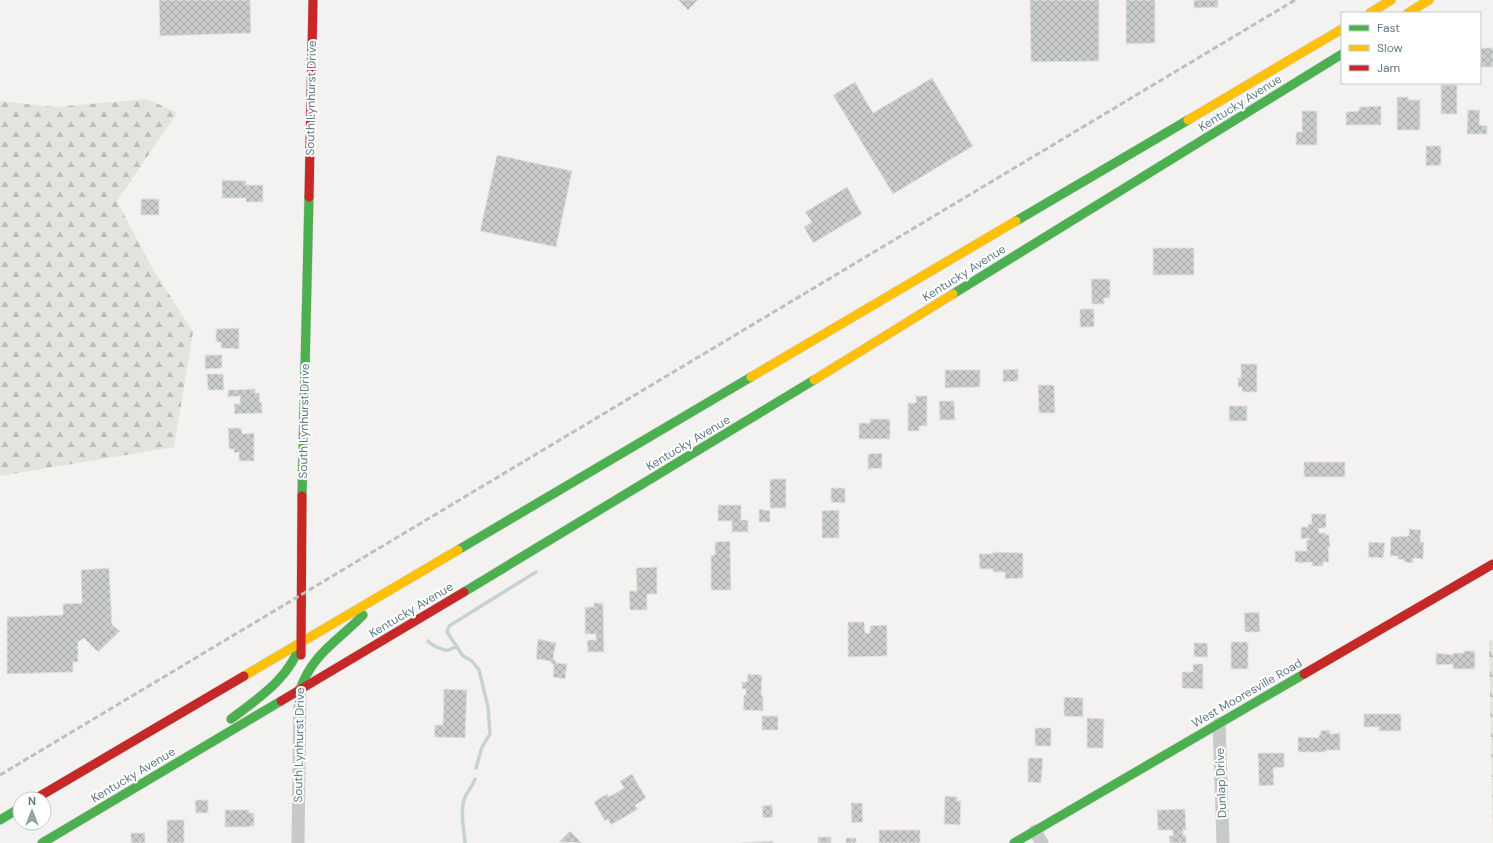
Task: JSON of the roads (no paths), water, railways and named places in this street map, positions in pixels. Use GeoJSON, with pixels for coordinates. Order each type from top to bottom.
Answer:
{"type":"FeatureCollection","features":[{"type":"Feature","properties":{"kind":"main road","name":"South Lynhurst Drive"},"geometry":{"type":"LineString","coordinates":[[300,690],[302,494],[313,0]]}},
{"type":"Feature","properties":{"kind":"main road"},"geometry":{"type":"LineString","coordinates":[[1372,12],[1391,0]]}},
{"type":"Feature","properties":{"kind":"main road"},"geometry":{"type":"LineString","coordinates":[[1410,12],[1429,0]]}},
{"type":"Feature","properties":{"kind":"main road","name":"Kentucky Avenue"},"geometry":{"type":"LineString","coordinates":[[49,791],[1341,30]]}},
{"type":"Feature","properties":{"kind":"main road","name":"Kentucky Avenue"},"geometry":{"type":"LineString","coordinates":[[42,843],[741,425],[1341,55]]}},
{"type":"Feature","properties":{"kind":"main road","name":"West Mooresville Road"},"geometry":{"type":"LineString","coordinates":[[1014,843],[1493,564]]}},
{"type":"Feature","properties":{"kind":"main road"},"geometry":{"type":"LineString","coordinates":[[300,690],[305,675],[317,657],[332,642],[358,621],[366,612],[374,598]]}},
{"type":"Feature","properties":{"kind":"main road"},"geometry":{"type":"LineString","coordinates":[[218,739],[226,723],[261,695],[287,671],[294,661],[301,642]]}},
{"type":"Feature","properties":{"kind":"main road"},"geometry":{"type":"LineString","coordinates":[[0,820],[12,813]]}},
{"type":"Feature","properties":{"kind":"street","name":"South Lynhurst Drive"},"geometry":{"type":"LineString","coordinates":[[298,843],[300,690]]}},
{"type":"Feature","properties":{"kind":"street","name":"Dunlap Drive"},"geometry":{"type":"LineString","coordinates":[[1219,724],[1223,843]]}},
{"type":"Feature","properties":{"kind":"street"},"geometry":{"type":"LineString","coordinates":[[1035,831],[1042,843]]}},
{"type":"Feature","properties":{"kind":"waterway"},"geometry":{"type":"LineString","coordinates":[[476,768],[482,747],[490,734],[488,707],[479,670],[472,661],[463,656],[447,632],[449,626],[536,572]]}},
{"type":"Feature","properties":{"kind":"waterway"},"geometry":{"type":"LineString","coordinates":[[428,641],[432,645],[445,650],[456,647]]}},
{"type":"Feature","properties":{"kind":"waterway"},"geometry":{"type":"LineString","coordinates":[[465,843],[462,819],[463,806],[466,795],[475,779]]}},
{"type":"Feature","properties":{"kind":"railway"},"geometry":{"type":"LineString","coordinates":[[0,775],[1295,0]]}}]}
